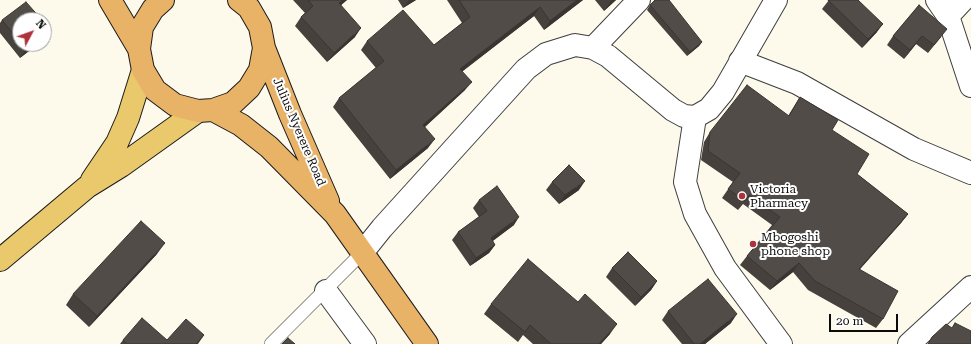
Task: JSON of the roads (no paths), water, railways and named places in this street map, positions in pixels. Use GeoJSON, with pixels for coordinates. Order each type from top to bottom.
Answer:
{"type":"FeatureCollection","features":[{"type":"Feature","properties":{"kind":"highway","name":"Julius Nyerere Road"},"geometry":{"type":"LineString","coordinates":[[110,0],[139,49]]}},
{"type":"Feature","properties":{"kind":"highway","name":"Julius Nyerere Road"},"geometry":{"type":"LineString","coordinates":[[163,0],[153,8],[142,27],[139,49],[143,70],[155,90],[175,105],[205,110],[241,126],[270,147],[334,214],[427,344]]}},
{"type":"Feature","properties":{"kind":"highway","name":"Julius Nyerere Road"},"geometry":{"type":"LineString","coordinates":[[239,0],[249,8],[260,27],[264,48],[290,114],[334,214]]}},
{"type":"Feature","properties":{"kind":"highway","name":"Julius Nyerere Road"},"geometry":{"type":"LineString","coordinates":[[205,110],[233,102],[249,88],[260,70],[264,48]]}},
{"type":"Feature","properties":{"kind":"main road"},"geometry":{"type":"LineString","coordinates":[[87,187],[117,144],[128,118],[143,70]]}},
{"type":"Feature","properties":{"kind":"main road"},"geometry":{"type":"LineString","coordinates":[[0,260],[87,187],[205,110]]}},
{"type":"Feature","properties":{"kind":"street"},"geometry":{"type":"LineString","coordinates":[[593,48],[639,0]]}},
{"type":"Feature","properties":{"kind":"street"},"geometry":{"type":"LineString","coordinates":[[362,253],[382,228],[526,69],[546,54],[575,45],[593,48],[608,56],[673,110],[684,116],[696,116],[709,108],[723,92],[776,0]]}},
{"type":"Feature","properties":{"kind":"street"},"geometry":{"type":"LineString","coordinates":[[962,0],[942,8],[971,86]]}},
{"type":"Feature","properties":{"kind":"street"},"geometry":{"type":"LineString","coordinates":[[740,61],[797,83],[914,148],[971,174]]}},
{"type":"Feature","properties":{"kind":"street"},"geometry":{"type":"LineString","coordinates":[[696,116],[685,182],[695,214],[725,268],[781,344]]}},
{"type":"Feature","properties":{"kind":"street"},"geometry":{"type":"LineString","coordinates":[[909,344],[971,287]]}},
{"type":"Feature","properties":{"kind":"street"},"geometry":{"type":"LineString","coordinates":[[326,291],[365,344]]}},
{"type":"Feature","properties":{"kind":"lane"},"geometry":{"type":"LineString","coordinates":[[272,344],[362,253]]}},
{"type":"Feature","properties":{"kind":"place","name":"Victoria Pharmacy"},"geometry":{"type":"Point","coordinates":[742,196]}},
{"type":"Feature","properties":{"kind":"place","name":"Mbogoshi phone shop"},"geometry":{"type":"Point","coordinates":[753,244]}}]}
